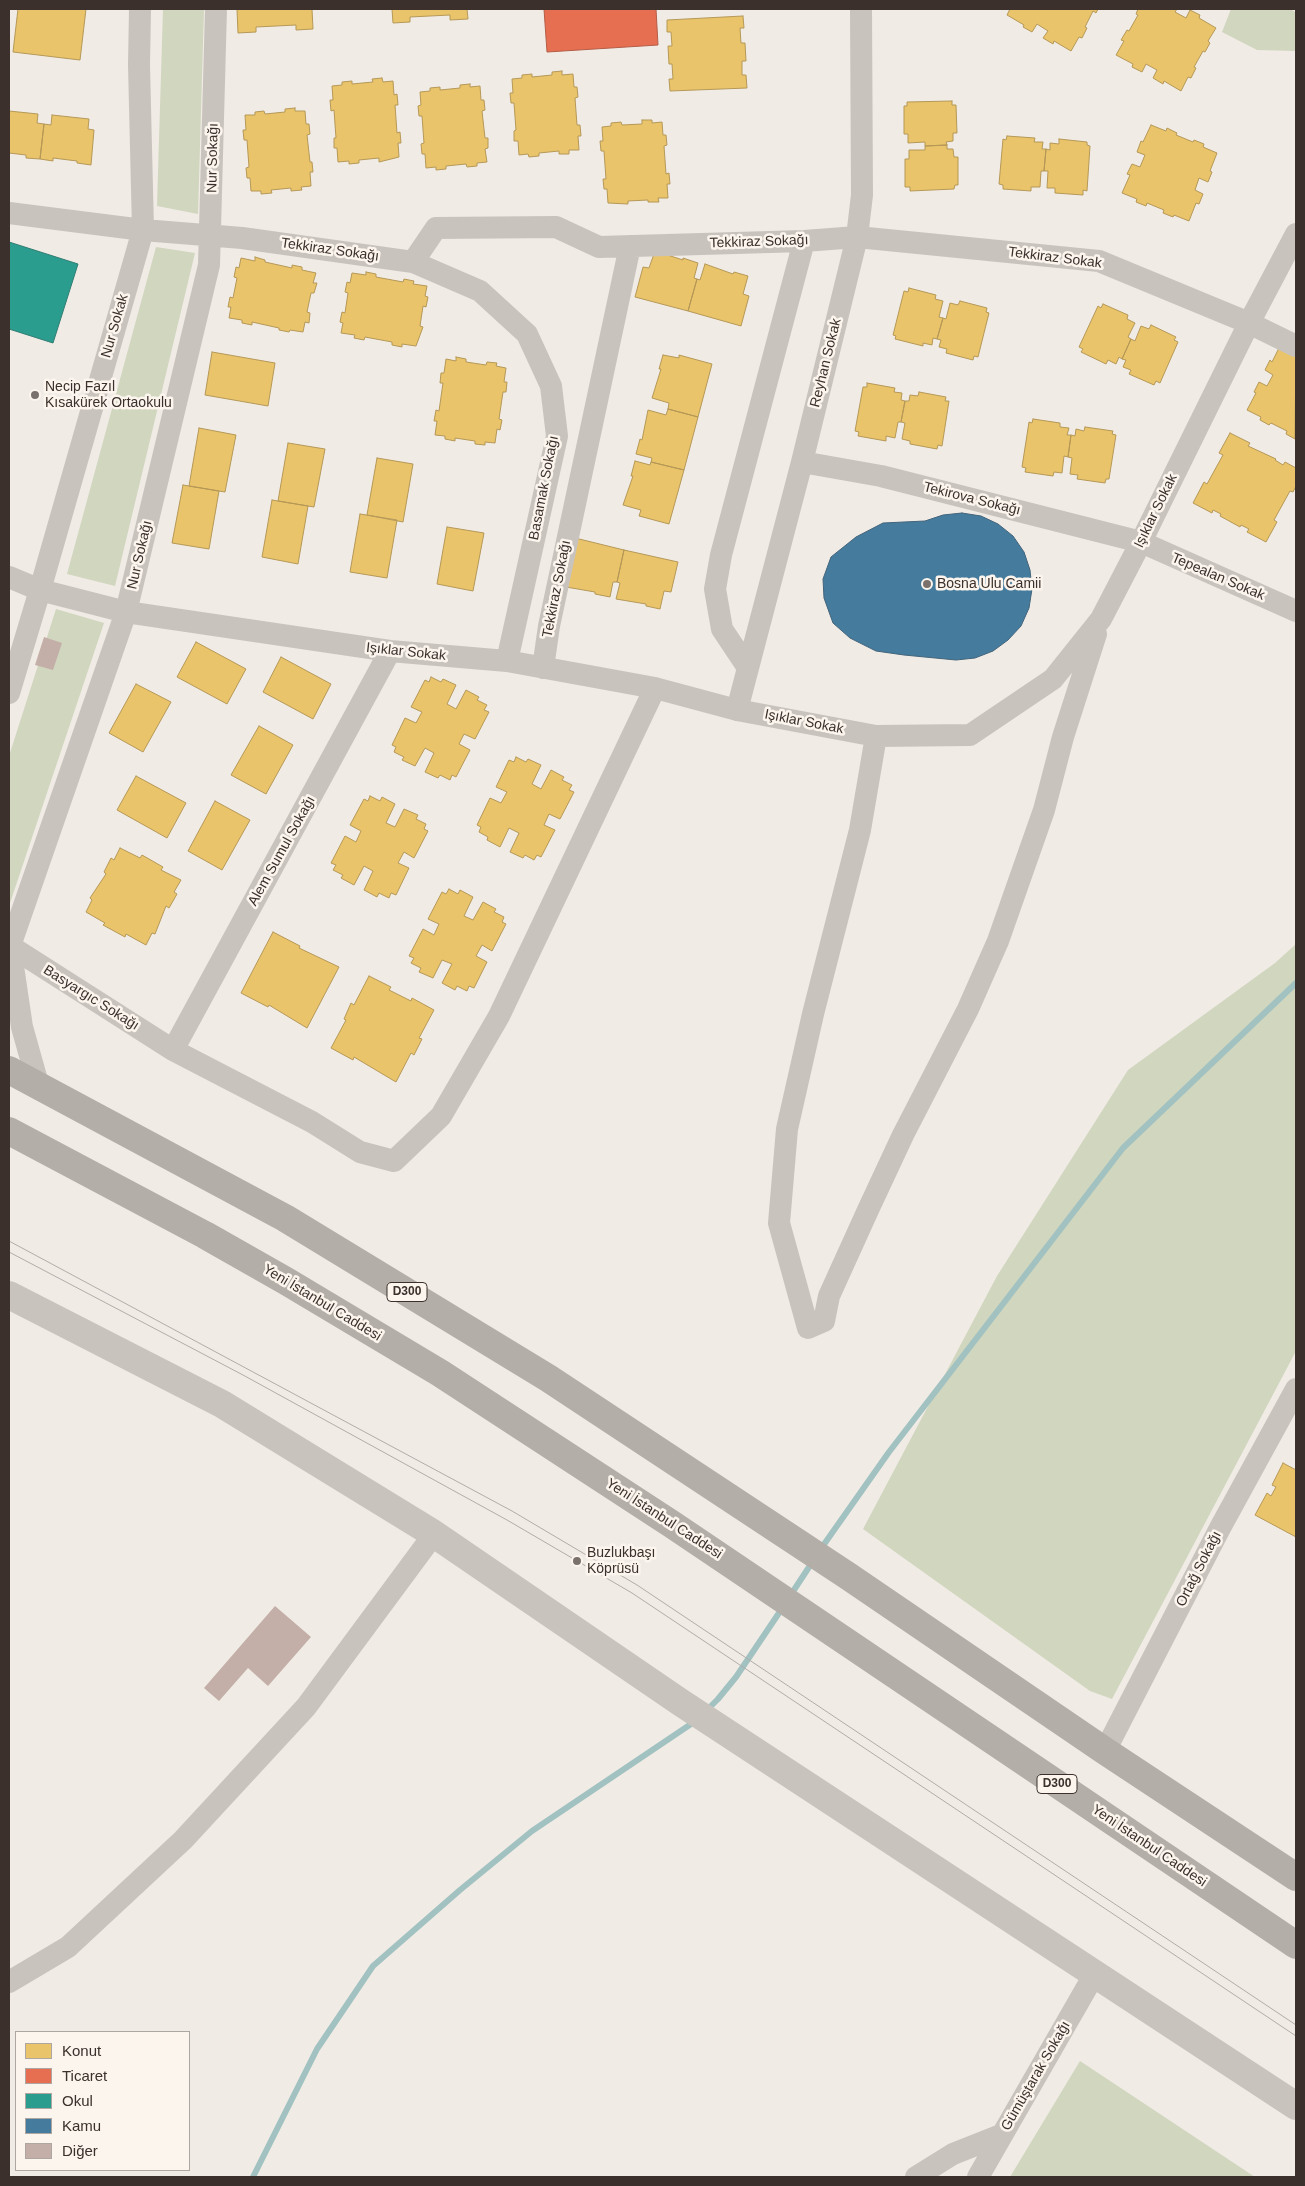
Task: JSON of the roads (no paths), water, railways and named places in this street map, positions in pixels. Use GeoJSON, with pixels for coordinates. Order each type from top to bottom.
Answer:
{"type":"FeatureCollection","features":[{"type":"Feature","properties":{"kind":"highway","name":"D300"},"geometry":{"type":"LineString","coordinates":[[9,1070],[285,1218],[548,1378],[848,1576],[1296,1877]]}},
{"type":"Feature","properties":{"kind":"highway","name":"Yeni İstanbul Caddesi"},"geometry":{"type":"LineString","coordinates":[[9,1131],[205,1235],[366,1328],[517,1422],[818,1622],[1296,1945]]}},
{"type":"Feature","properties":{"kind":"street","name":"Nur Sokak"},"geometry":{"type":"LineString","coordinates":[[9,693],[143,230],[139,65],[140,9]]}},
{"type":"Feature","properties":{"kind":"street","name":"Nur Sokağı"},"geometry":{"type":"LineString","coordinates":[[38,1084],[22,1027],[10,946],[126,612],[209,265],[216,9]]}},
{"type":"Feature","properties":{"kind":"street","name":"Reyhan Sokak"},"geometry":{"type":"LineString","coordinates":[[737,710],[802,462],[857,237],[862,196],[861,9]]}},
{"type":"Feature","properties":{"kind":"street","name":"Tekkiraz Sokağı"},"geometry":{"type":"LineString","coordinates":[[9,213],[143,230],[211,235],[413,262],[436,228],[556,227],[599,247],[804,241],[857,237]]}},
{"type":"Feature","properties":{"kind":"street","name":"Işıklar Sokak"},"geometry":{"type":"LineString","coordinates":[[9,577],[40,590],[126,612],[390,651],[507,661],[655,688],[737,710],[876,736],[970,735],[1053,679],[1101,619],[1249,323],[1296,234]]}},
{"type":"Feature","properties":{"kind":"street","name":"Tekkiraz Sokak"},"geometry":{"type":"LineString","coordinates":[[857,237],[1099,261],[1249,323],[1296,346]]}},
{"type":"Feature","properties":{"kind":"street"},"geometry":{"type":"LineString","coordinates":[[748,668],[722,629],[715,590],[721,555],[804,241]]}},
{"type":"Feature","properties":{"kind":"street","name":"Tekkiraz Sokağı"},"geometry":{"type":"LineString","coordinates":[[543,668],[549,626],[630,246]]}},
{"type":"Feature","properties":{"kind":"street","name":"Basamak Sokağı"},"geometry":{"type":"LineString","coordinates":[[413,262],[480,291],[527,334],[551,386],[557,436],[507,661]]}},
{"type":"Feature","properties":{"kind":"street","name":"Tekirova Sokağı"},"geometry":{"type":"LineString","coordinates":[[802,462],[881,476],[1141,542]]}},
{"type":"Feature","properties":{"kind":"street","name":"Tepealan Sokak"},"geometry":{"type":"LineString","coordinates":[[1141,542],[1296,611]]}},
{"type":"Feature","properties":{"kind":"street"},"geometry":{"type":"LineString","coordinates":[[876,736],[860,830],[814,1014],[788,1129],[779,1223],[808,1328],[824,1321],[829,1296],[872,1202],[968,1009],[998,941],[1044,810],[1062,737],[1101,619]]}},
{"type":"Feature","properties":{"kind":"street","name":"Alem Sumul Sokağı"},"geometry":{"type":"LineString","coordinates":[[173,1050],[390,651]]}},
{"type":"Feature","properties":{"kind":"street","name":"Basyargıc Sokağı"},"geometry":{"type":"LineString","coordinates":[[10,946],[173,1050],[312,1122],[360,1152],[394,1161],[441,1116],[499,1016],[655,688]]}},
{"type":"Feature","properties":{"kind":"street"},"geometry":{"type":"LineString","coordinates":[[9,1295],[222,1404],[434,1534],[680,1702],[1296,2106]]}},
{"type":"Feature","properties":{"kind":"street","name":"Ortağ Sokağı"},"geometry":{"type":"LineString","coordinates":[[1105,1750],[1220,1528],[1296,1389]]}},
{"type":"Feature","properties":{"kind":"street"},"geometry":{"type":"LineString","coordinates":[[9,1982],[68,1947],[183,1840],[306,1707],[434,1534]]}},
{"type":"Feature","properties":{"kind":"street","name":"Gümüştarak Sokağı"},"geometry":{"type":"LineString","coordinates":[[978,2177],[1094,1975]]}},
{"type":"Feature","properties":{"kind":"street"},"geometry":{"type":"LineString","coordinates":[[916,2177],[953,2154],[1001,2135]]}},
{"type":"Feature","properties":{"kind":"waterway"},"geometry":{"type":"LineString","coordinates":[[820,1550],[889,1452],[1123,1148],[1296,983]]}},
{"type":"Feature","properties":{"kind":"waterway"},"geometry":{"type":"LineString","coordinates":[[790,1596],[813,1561]]}},
{"type":"Feature","properties":{"kind":"waterway"},"geometry":{"type":"LineString","coordinates":[[706,1711],[736,1677],[783,1607]]}},
{"type":"Feature","properties":{"kind":"waterway"},"geometry":{"type":"LineString","coordinates":[[253,2177],[317,2049],[373,1966],[460,1890],[532,1831],[697,1720]]}},
{"type":"Feature","properties":{"kind":"tram line"},"geometry":{"type":"LineString","coordinates":[[9,1241],[512,1511],[637,1585],[1296,2025]]}},
{"type":"Feature","properties":{"kind":"tram line"},"geometry":{"type":"LineString","coordinates":[[9,1252],[243,1375],[507,1520],[632,1593],[1296,2036]]}},
{"type":"Feature","properties":{"kind":"place","name":"Necip Fazıl Kısakürek Ortaokulu"},"geometry":{"type":"Point","coordinates":[35,395]}},
{"type":"Feature","properties":{"kind":"place","name":"Bosna Ulu Camii"},"geometry":{"type":"Point","coordinates":[927,584]}},
{"type":"Feature","properties":{"kind":"place","name":"Buzlukbaşı Köprüsü"},"geometry":{"type":"Point","coordinates":[577,1561]}}]}
